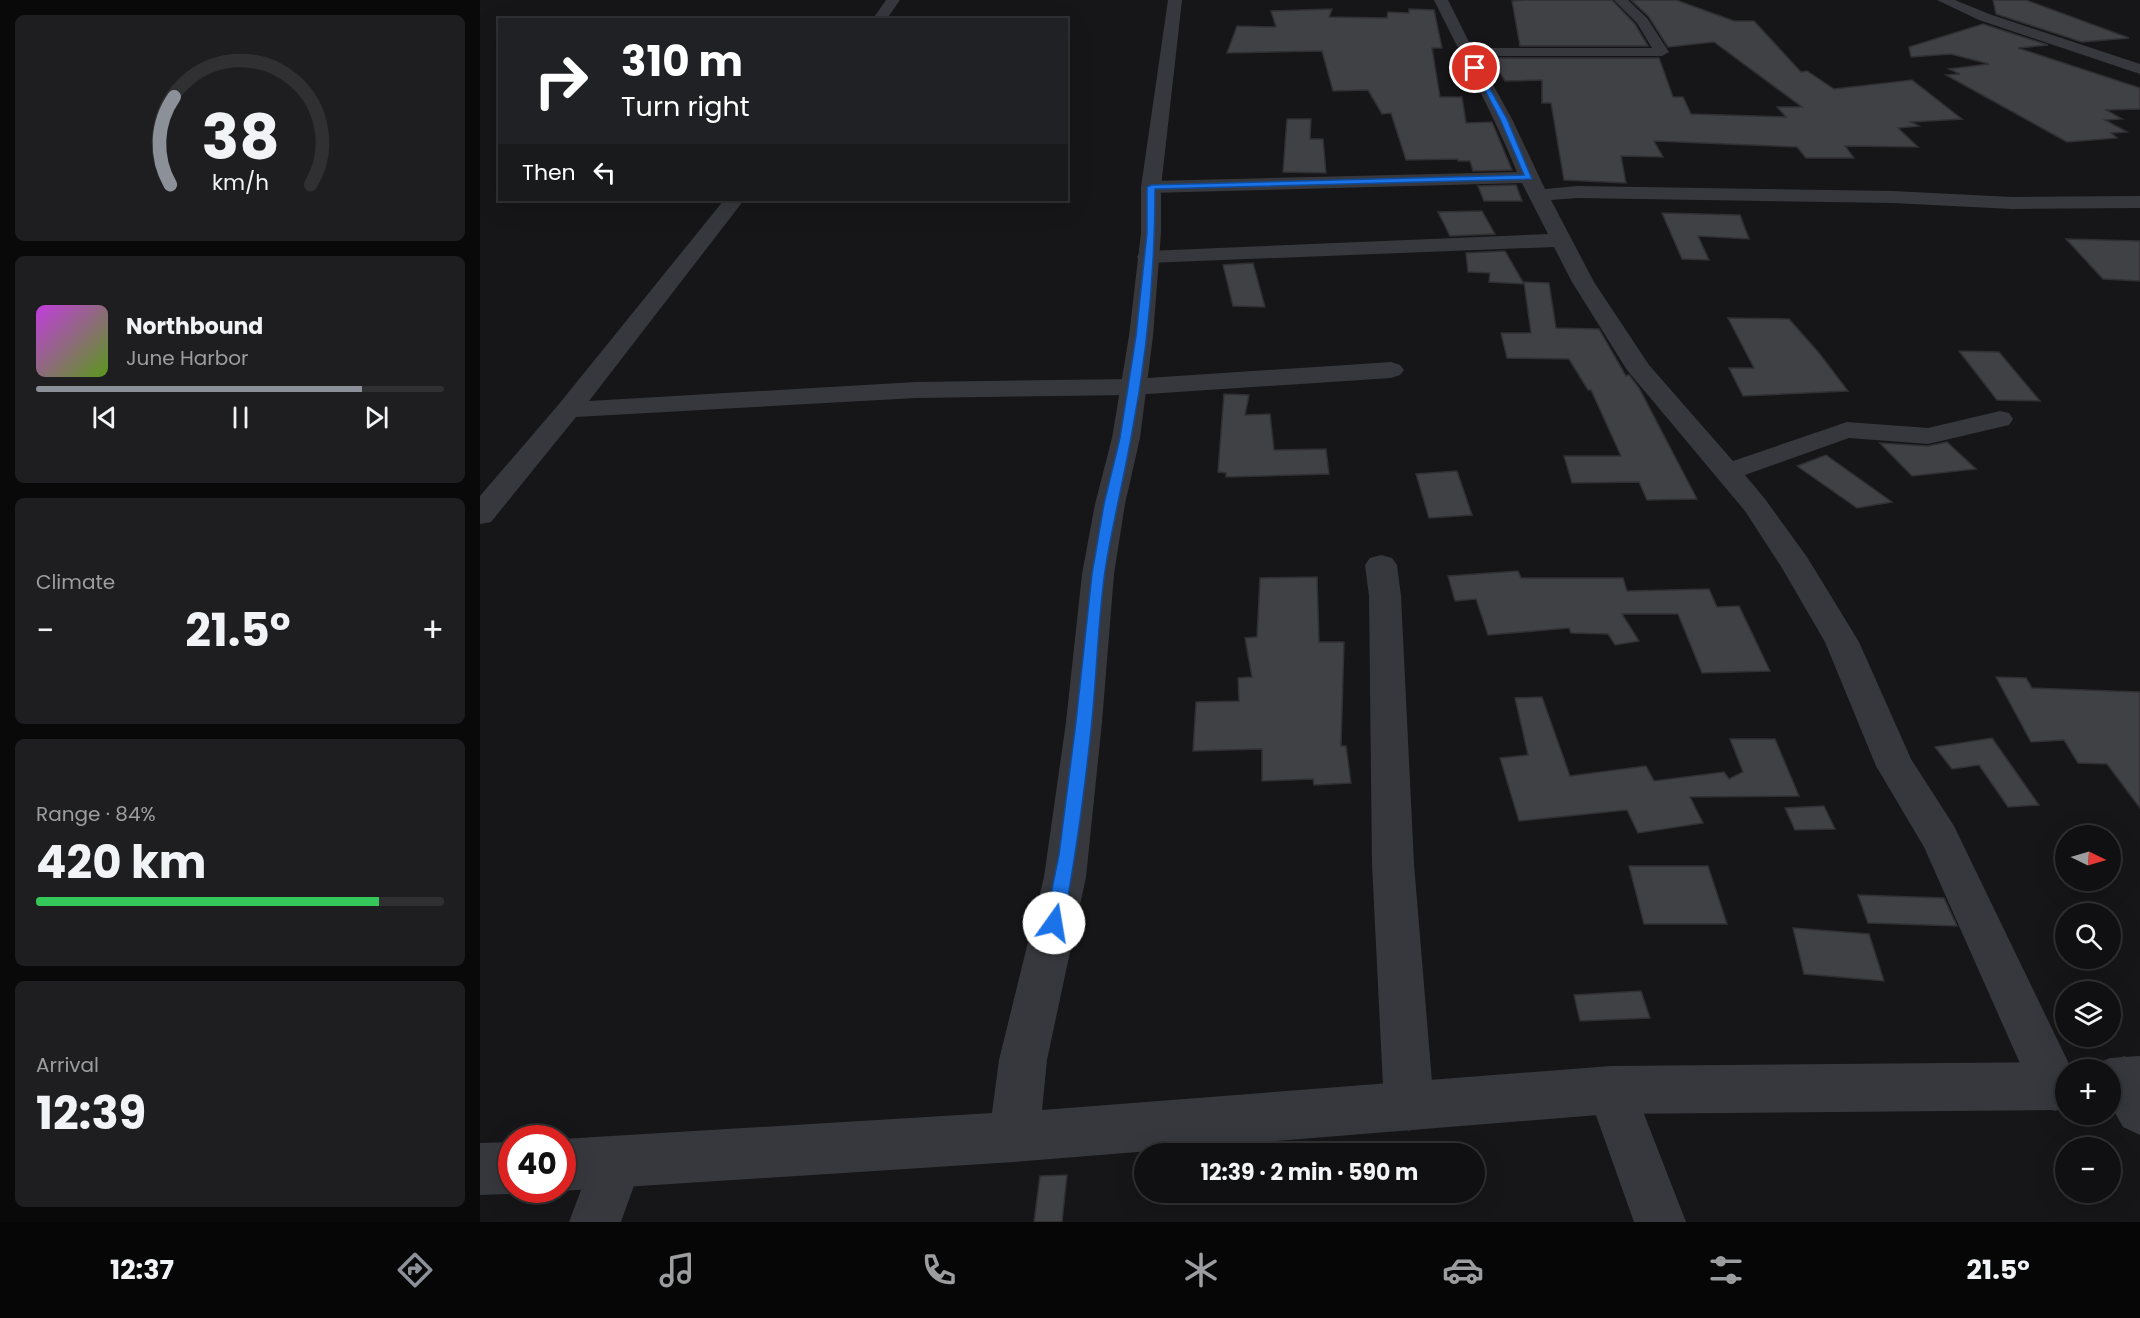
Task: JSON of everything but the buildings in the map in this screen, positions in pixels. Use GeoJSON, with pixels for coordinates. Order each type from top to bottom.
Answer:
{"type":"FeatureCollection","features":[{"type":"Feature","properties":{"kind":"street"},"geometry":{"type":"LineString","coordinates":[[880,18],[893,0]]}},
{"type":"Feature","properties":{"kind":"street"},"geometry":{"type":"LineString","coordinates":[[1014,1137],[1023,1060],[1065,877],[1084,722],[1098,574],[1110,504],[1126,438],[1141,336],[1151,187],[1175,0]]}},
{"type":"Feature","properties":{"kind":"street"},"geometry":{"type":"LineString","coordinates":[[1441,0],[1504,119],[1534,186],[1582,282],[1640,370],[1755,505],[1796,564],[1842,642],[1895,766],[1940,838],[2055,1076]]}},
{"type":"Feature","properties":{"kind":"street"},"geometry":{"type":"LineString","coordinates":[[1467,52],[1662,52],[1642,21],[1621,0]]}},
{"type":"Feature","properties":{"kind":"street"},"geometry":{"type":"LineString","coordinates":[[1944,0],[1984,16],[2140,69]]}},
{"type":"Feature","properties":{"kind":"street"},"geometry":{"type":"LineString","coordinates":[[1151,187],[1534,186],[1577,192],[1893,197],[2012,203],[2140,202]]}},
{"type":"Feature","properties":{"kind":"street"},"geometry":{"type":"LineString","coordinates":[[480,515],[568,410],[733,201]]}},
{"type":"Feature","properties":{"kind":"street"},"geometry":{"type":"LineString","coordinates":[[1148,257],[1562,240]]}},
{"type":"Feature","properties":{"kind":"street"},"geometry":{"type":"LineString","coordinates":[[568,410],[916,390],[1132,387],[1390,370]]}},
{"type":"Feature","properties":{"kind":"street"},"geometry":{"type":"LineString","coordinates":[[1728,472],[1847,430],[1928,436],[2000,419]]}},
{"type":"Feature","properties":{"kind":"street"},"geometry":{"type":"LineString","coordinates":[[1381,565],[1385,597],[1394,864],[1409,1106]]}},
{"type":"Feature","properties":{"kind":"street"},"geometry":{"type":"LineString","coordinates":[[576,1164],[1014,1137],[1611,1090],[2055,1086]]}},
{"type":"Feature","properties":{"kind":"street"},"geometry":{"type":"LineString","coordinates":[[1611,1090],[1660,1222]]}},
{"type":"Feature","properties":{"kind":"street"},"geometry":{"type":"LineString","coordinates":[[595,1222],[616,1163]]}},
{"type":"Feature","properties":{"kind":"street"},"geometry":{"type":"LineString","coordinates":[[480,1169],[498,1168]]}},
{"type":"Feature","properties":{"kind":"route"},"geometry":{"type":"LineString","coordinates":[[1054,923],[1065,877],[1084,722],[1098,574],[1110,504],[1126,438],[1141,336],[1151,233],[1151,187],[1529,177],[1504,119],[1475,68]]}}]}
